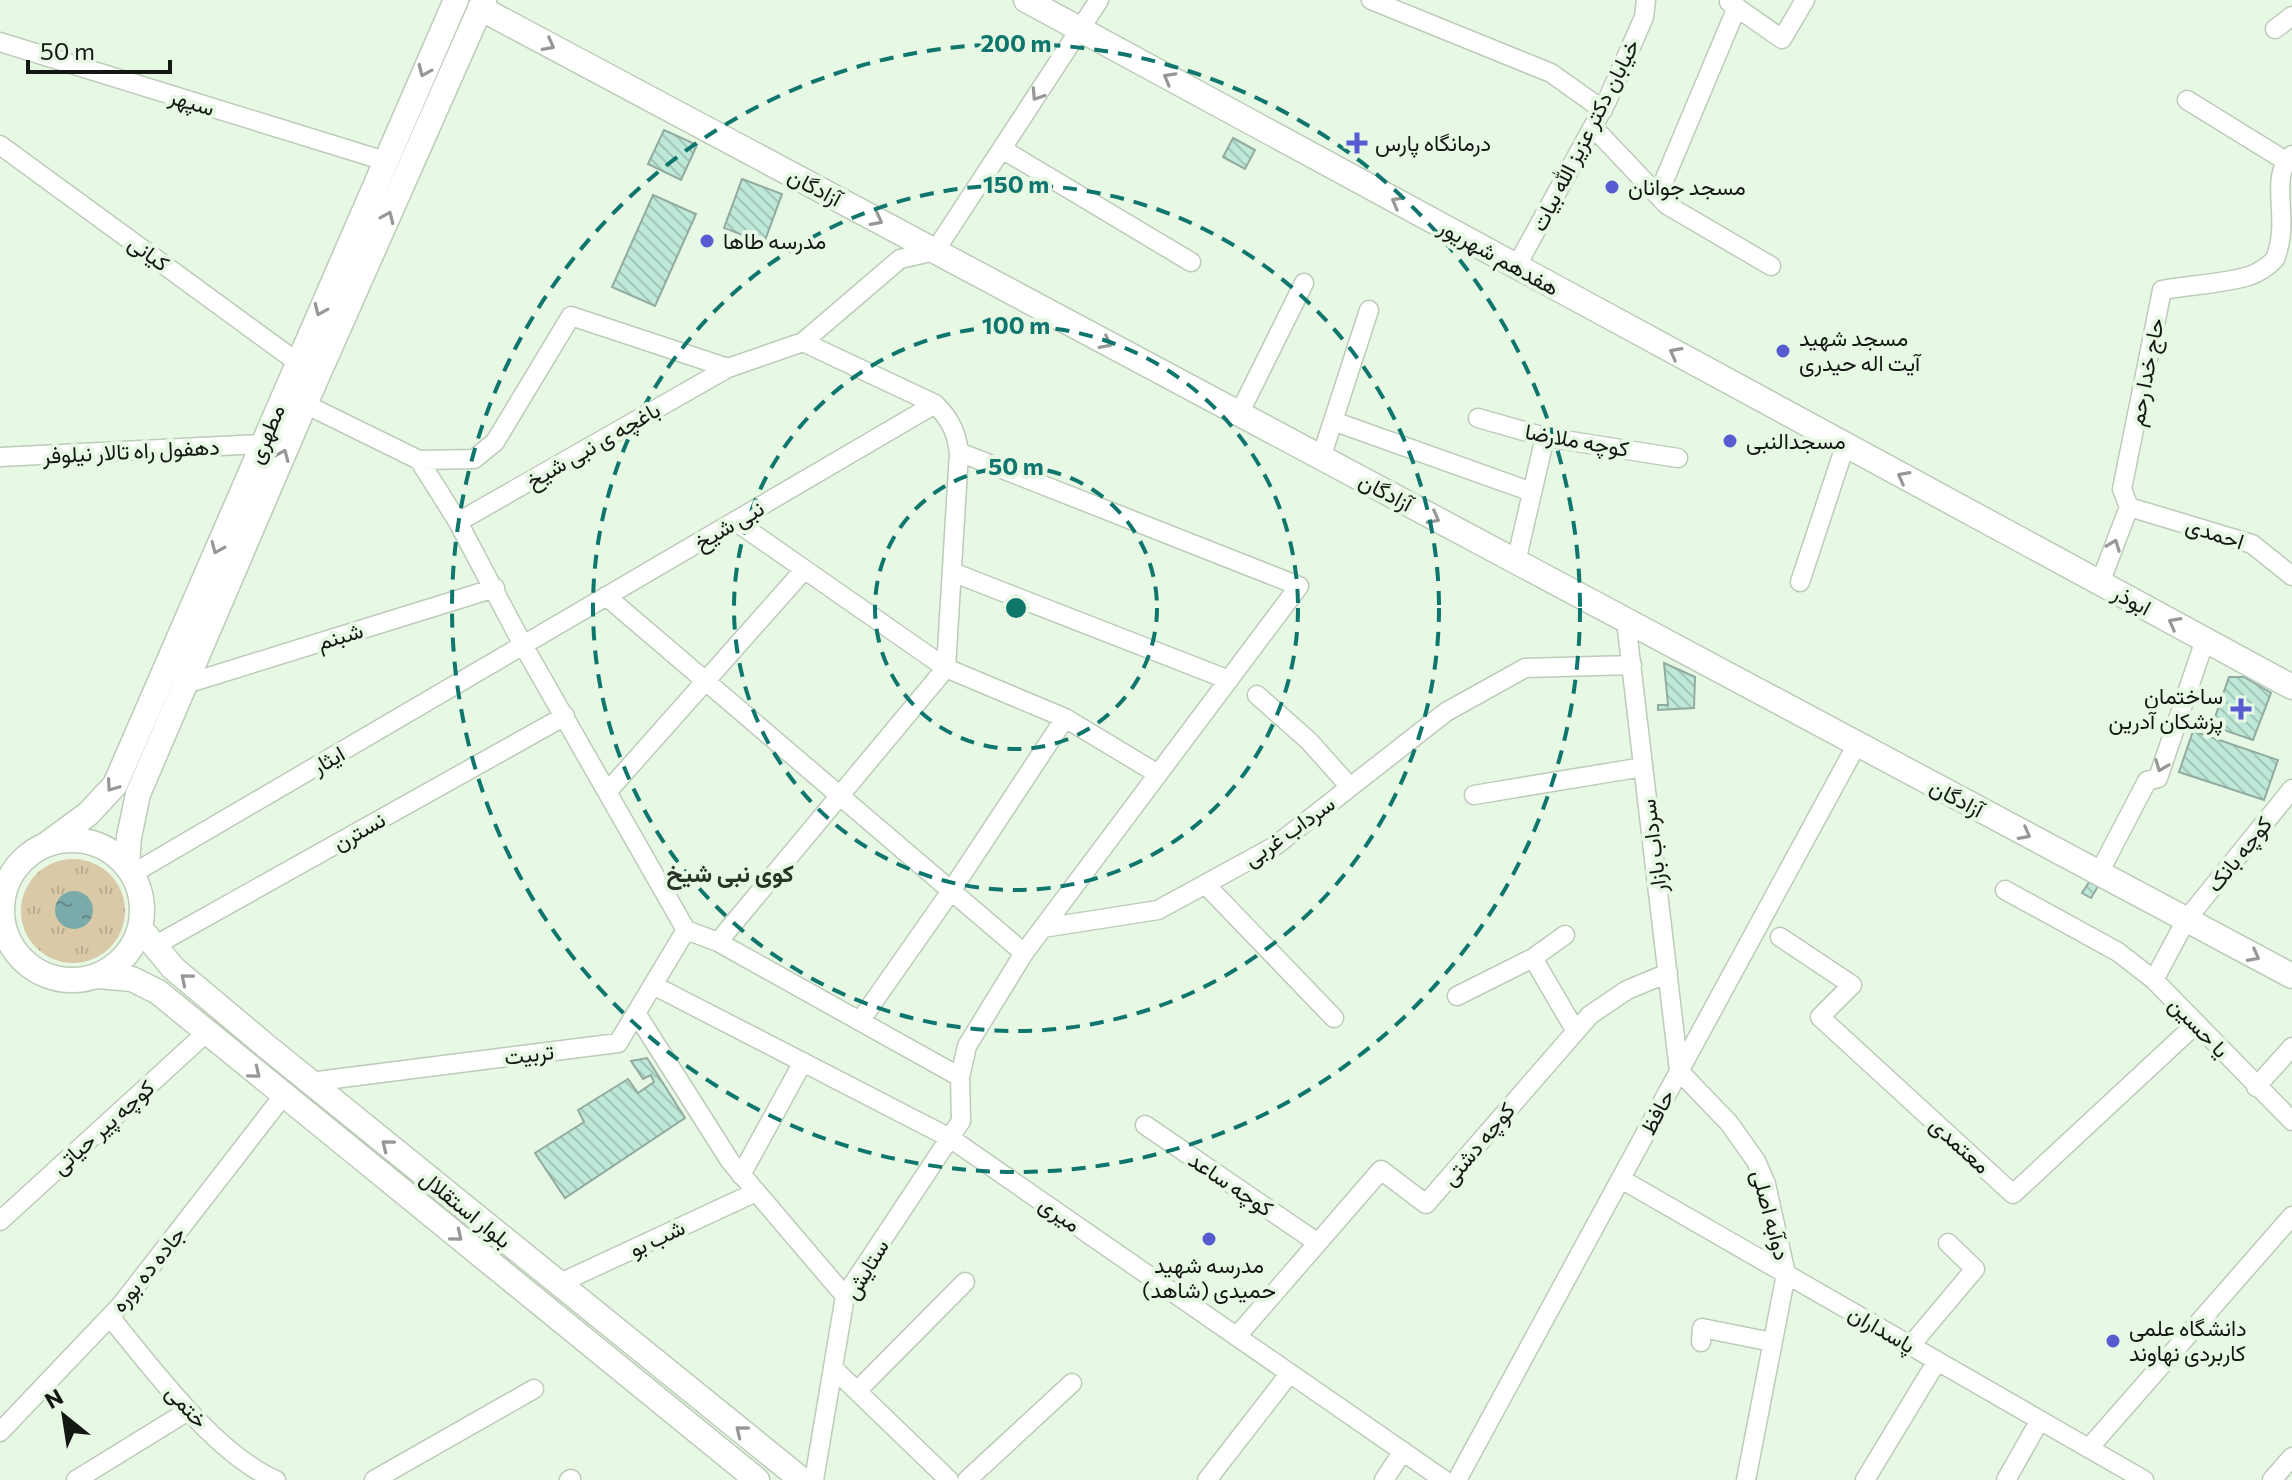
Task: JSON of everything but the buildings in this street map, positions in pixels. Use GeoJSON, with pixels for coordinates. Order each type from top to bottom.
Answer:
{"type":"FeatureCollection","features":[{"type":"Feature","properties":{"kind":"main road","name":"مطهری"},"geometry":{"type":"LineString","coordinates":[[47,844],[88,814],[115,785],[456,0]]}},
{"type":"Feature","properties":{"kind":"main road","name":"هفدهم شهریور"},"geometry":{"type":"LineString","coordinates":[[1026,0],[1971,514]]}},
{"type":"Feature","properties":{"kind":"main road","name":"مطهری"},"geometry":{"type":"LineString","coordinates":[[130,870],[129,837],[138,794],[305,404],[482,4]]}},
{"type":"Feature","properties":{"kind":"main road","name":"آزادگان"},"geometry":{"type":"LineString","coordinates":[[482,4],[935,251],[2292,976]]}},
{"type":"Feature","properties":{"kind":"main road","name":"ابوذر"},"geometry":{"type":"LineString","coordinates":[[1971,514],[2292,687]]}},
{"type":"Feature","properties":{"kind":"main road"},"geometry":{"type":"LineString","coordinates":[[69,840],[91,842],[111,851],[130,870],[138,885],[147,937],[117,965],[98,976],[76,981],[54,979],[34,970],[17,955],[6,936],[2,914],[4,892],[13,872],[28,856],[47,844],[69,840]]}},
{"type":"Feature","properties":{"kind":"main road","name":"بلوار استقلال"},"geometry":{"type":"LineString","coordinates":[[147,937],[173,968],[310,1082],[802,1480]]}},
{"type":"Feature","properties":{"kind":"main road","name":"بلوار استقلال"},"geometry":{"type":"LineString","coordinates":[[98,976],[132,979],[158,992],[755,1479]]}},
{"type":"Feature","properties":{"kind":"street"},"geometry":{"type":"LineString","coordinates":[[718,942],[946,668],[959,452],[956,432],[947,415],[935,404],[803,342],[900,259],[935,251],[1099,0]]}},
{"type":"Feature","properties":{"kind":"street"},"geometry":{"type":"LineString","coordinates":[[1371,0],[1551,73],[1603,110]]}},
{"type":"Feature","properties":{"kind":"street","name":"خیابان دکتر عزیز الله بیات"},"geometry":{"type":"LineString","coordinates":[[1516,267],[1603,110],[1644,17],[1646,0]]}},
{"type":"Feature","properties":{"kind":"street"},"geometry":{"type":"LineString","coordinates":[[1658,195],[1732,4],[1782,39],[1805,0]]}},
{"type":"Feature","properties":{"kind":"street"},"geometry":{"type":"LineString","coordinates":[[2275,29],[2291,17]]}},
{"type":"Feature","properties":{"kind":"street","name":"سپهر"},"geometry":{"type":"LineString","coordinates":[[0,42],[385,161]]}},
{"type":"Feature","properties":{"kind":"street"},"geometry":{"type":"LineString","coordinates":[[2187,100],[2289,158]]}},
{"type":"Feature","properties":{"kind":"street"},"geometry":{"type":"LineString","coordinates":[[1593,127],[1667,205],[1771,266]]}},
{"type":"Feature","properties":{"kind":"street","name":"کیانی"},"geometry":{"type":"LineString","coordinates":[[0,145],[297,362]]}},
{"type":"Feature","properties":{"kind":"street"},"geometry":{"type":"LineString","coordinates":[[1002,149],[1191,262]]}},
{"type":"Feature","properties":{"kind":"street","name":"حاج خدا رحم"},"geometry":{"type":"LineString","coordinates":[[2100,583],[2129,507],[2122,489],[2162,290],[2251,276],[2270,264],[2285,247],[2292,230],[2292,214],[2283,177],[2289,158]]}},
{"type":"Feature","properties":{"kind":"street"},"geometry":{"type":"LineString","coordinates":[[1239,414],[1304,283]]}},
{"type":"Feature","properties":{"kind":"street"},"geometry":{"type":"LineString","coordinates":[[1321,458],[1369,310]]}},
{"type":"Feature","properties":{"kind":"street"},"geometry":{"type":"LineString","coordinates":[[305,404],[419,460],[474,459],[495,442],[571,316],[728,368]]}},
{"type":"Feature","properties":{"kind":"street","name":"باغچه ی نبی شیخ"},"geometry":{"type":"LineString","coordinates":[[458,522],[728,368],[803,342]]}},
{"type":"Feature","properties":{"kind":"street","name":"نبی شیخ"},"geometry":{"type":"LineString","coordinates":[[523,645],[935,404]]}},
{"type":"Feature","properties":{"kind":"street","name":"کوچه ملارضا"},"geometry":{"type":"LineString","coordinates":[[1478,418],[1545,437],[1678,458]]}},
{"type":"Feature","properties":{"kind":"street"},"geometry":{"type":"LineString","coordinates":[[1333,421],[1532,492]]}},
{"type":"Feature","properties":{"kind":"street"},"geometry":{"type":"LineString","coordinates":[[1516,562],[1545,437]]}},
{"type":"Feature","properties":{"kind":"street","name":"دهفول راه تالار نیلوفر"},"geometry":{"type":"LineString","coordinates":[[0,457],[262,444]]}},
{"type":"Feature","properties":{"kind":"street"},"geometry":{"type":"LineString","coordinates":[[1800,582],[1845,446]]}},
{"type":"Feature","properties":{"kind":"street"},"geometry":{"type":"LineString","coordinates":[[419,460],[458,522],[523,645],[686,930],[718,942],[960,1077],[967,1046],[1024,953],[1299,586],[959,452]]}},
{"type":"Feature","properties":{"kind":"street","name":"احمدی"},"geometry":{"type":"LineString","coordinates":[[2129,507],[2252,544],[2292,576]]}},
{"type":"Feature","properties":{"kind":"street"},"geometry":{"type":"LineString","coordinates":[[735,521],[946,668],[1065,718],[1158,774]]}},
{"type":"Feature","properties":{"kind":"street"},"geometry":{"type":"LineString","coordinates":[[608,791],[804,570]]}},
{"type":"Feature","properties":{"kind":"street"},"geometry":{"type":"LineString","coordinates":[[952,572],[1229,680]]}},
{"type":"Feature","properties":{"kind":"street","name":"شبنم"},"geometry":{"type":"LineString","coordinates":[[186,684],[495,588]]}},
{"type":"Feature","properties":{"kind":"street"},"geometry":{"type":"LineString","coordinates":[[606,596],[1024,953]]}},
{"type":"Feature","properties":{"kind":"street","name":"سرداب بازار"},"geometry":{"type":"LineString","coordinates":[[1626,621],[1679,1071]]}},
{"type":"Feature","properties":{"kind":"street"},"geometry":{"type":"LineString","coordinates":[[2099,873],[2147,781],[2158,778],[2205,640]]}},
{"type":"Feature","properties":{"kind":"street","name":"ایثار"},"geometry":{"type":"LineString","coordinates":[[130,870],[523,645]]}},
{"type":"Feature","properties":{"kind":"street","name":"سرداب غربی"},"geometry":{"type":"LineString","coordinates":[[1043,928],[1158,910],[1275,846],[1446,712],[1525,668],[1632,665]]}},
{"type":"Feature","properties":{"kind":"street"},"geometry":{"type":"LineString","coordinates":[[1257,695],[1309,741],[1350,787]]}},
{"type":"Feature","properties":{"kind":"street","name":"نسترن"},"geometry":{"type":"LineString","coordinates":[[147,937],[565,716]]}},
{"type":"Feature","properties":{"kind":"street"},"geometry":{"type":"LineString","coordinates":[[860,1021],[951,891],[1065,718]]}},
{"type":"Feature","properties":{"kind":"street","name":"حافظ"},"geometry":{"type":"LineString","coordinates":[[1457,1480],[1857,744]]}},
{"type":"Feature","properties":{"kind":"street"},"geometry":{"type":"LineString","coordinates":[[1474,795],[1643,767]]}},
{"type":"Feature","properties":{"kind":"street","name":"کوچه بانک"},"geometry":{"type":"LineString","coordinates":[[2186,920],[2292,789]]}},
{"type":"Feature","properties":{"kind":"street"},"geometry":{"type":"LineString","coordinates":[[1205,884],[1334,1018]]}},
{"type":"Feature","properties":{"kind":"street"},"geometry":{"type":"LineString","coordinates":[[2005,890],[2118,952],[2154,980]]}},
{"type":"Feature","properties":{"kind":"street","name":"یا حسین"},"geometry":{"type":"LineString","coordinates":[[2186,920],[2154,980],[2292,1121]]}},
{"type":"Feature","properties":{"kind":"street","name":"تربیت"},"geometry":{"type":"LineString","coordinates":[[310,1082],[618,1043],[686,930]]}},
{"type":"Feature","properties":{"kind":"street"},"geometry":{"type":"LineString","coordinates":[[1457,996],[1533,958],[1565,935]]}},
{"type":"Feature","properties":{"kind":"street","name":"معتمدی"},"geometry":{"type":"LineString","coordinates":[[1780,937],[1852,985],[1820,1017],[2013,1194],[2196,1024]]}},
{"type":"Feature","properties":{"kind":"street"},"geometry":{"type":"LineString","coordinates":[[1533,958],[1575,1030]]}},
{"type":"Feature","properties":{"kind":"street","name":"کوچه دشتی"},"geometry":{"type":"LineString","coordinates":[[1237,1336],[1381,1170],[1426,1204],[1575,1030],[1608,1001],[1668,973]]}},
{"type":"Feature","properties":{"kind":"street","name":"میری"},"geometry":{"type":"LineString","coordinates":[[653,985],[950,1138],[1444,1480]]}},
{"type":"Feature","properties":{"kind":"street"},"geometry":{"type":"LineString","coordinates":[[636,1013],[730,1161],[845,1296]]}},
{"type":"Feature","properties":{"kind":"street","name":"کوچه پیر حیاتی"},"geometry":{"type":"LineString","coordinates":[[0,1221],[206,1033]]}},
{"type":"Feature","properties":{"kind":"street"},"geometry":{"type":"LineString","coordinates":[[2256,1087],[2292,1047]]}},
{"type":"Feature","properties":{"kind":"street"},"geometry":{"type":"LineString","coordinates":[[741,1175],[803,1062]]}},
{"type":"Feature","properties":{"kind":"street","name":"دوآبه اصلی"},"geometry":{"type":"LineString","coordinates":[[1679,1071],[1729,1123],[1756,1161],[1766,1184],[1786,1274],[1746,1480]]}},
{"type":"Feature","properties":{"kind":"street","name":"ستایش"},"geometry":{"type":"LineString","coordinates":[[814,1480],[845,1296],[961,1121],[960,1077]]}},
{"type":"Feature","properties":{"kind":"street","name":"جاده ده بوره"},"geometry":{"type":"LineString","coordinates":[[0,1432],[110,1317],[283,1096]]}},
{"type":"Feature","properties":{"kind":"street","name":"کوچه ساعد"},"geometry":{"type":"LineString","coordinates":[[1145,1125],[1318,1243]]}},
{"type":"Feature","properties":{"kind":"street","name":"پاسداران"},"geometry":{"type":"LineString","coordinates":[[1621,1179],[2144,1480]]}},
{"type":"Feature","properties":{"kind":"street","name":"شب بو"},"geometry":{"type":"LineString","coordinates":[[558,1284],[756,1192]]}},
{"type":"Feature","properties":{"kind":"street"},"geometry":{"type":"LineString","coordinates":[[2089,1448],[2292,1216]]}},
{"type":"Feature","properties":{"kind":"street"},"geometry":{"type":"LineString","coordinates":[[1911,1345],[1975,1269],[1948,1243]]}},
{"type":"Feature","properties":{"kind":"street"},"geometry":{"type":"LineString","coordinates":[[857,1391],[965,1282]]}},
{"type":"Feature","properties":{"kind":"street","name":"ختمی"},"geometry":{"type":"LineString","coordinates":[[110,1317],[188,1411],[255,1471],[276,1480]]}},
{"type":"Feature","properties":{"kind":"street"},"geometry":{"type":"LineString","coordinates":[[1701,1342],[1702,1328],[1772,1342]]}},
{"type":"Feature","properties":{"kind":"street"},"geometry":{"type":"LineString","coordinates":[[1865,1480],[1937,1361]]}},
{"type":"Feature","properties":{"kind":"street"},"geometry":{"type":"LineString","coordinates":[[833,1368],[949,1480]]}},
{"type":"Feature","properties":{"kind":"street"},"geometry":{"type":"LineString","coordinates":[[1207,1480],[1290,1373]]}},
{"type":"Feature","properties":{"kind":"street"},"geometry":{"type":"LineString","coordinates":[[967,1480],[1072,1383]]}},
{"type":"Feature","properties":{"kind":"street"},"geometry":{"type":"LineString","coordinates":[[374,1480],[534,1389]]}},
{"type":"Feature","properties":{"kind":"street"},"geometry":{"type":"LineString","coordinates":[[76,1480],[188,1411]]}},
{"type":"Feature","properties":{"kind":"street"},"geometry":{"type":"LineString","coordinates":[[2006,1480],[2040,1420]]}},
{"type":"Feature","properties":{"kind":"street"},"geometry":{"type":"LineString","coordinates":[[1384,1480],[1403,1451]]}},
{"type":"Feature","properties":{"kind":"street"},"geometry":{"type":"LineString","coordinates":[[2272,1480],[2292,1457]]}},
{"type":"Feature","properties":{"kind":"green space"},"geometry":{"type":"Polygon","coordinates":[[[73,859],[93,863],[116,882],[125,911],[121,931],[102,954],[73,963],[53,959],[30,940],[21,911],[25,891],[44,868],[73,859]]]}},
{"type":"Feature","properties":{"kind":"water"},"geometry":{"type":"Polygon","coordinates":[[[74,891],[88,896],[93,910],[88,924],[74,929],[60,924],[55,910],[60,896],[74,891]]]}},
{"type":"Feature","properties":{"kind":"place","name":"درمانگاه پارس"},"geometry":{"type":"Point","coordinates":[1357,143]}},
{"type":"Feature","properties":{"kind":"place","name":"مسجد جوانان"},"geometry":{"type":"Point","coordinates":[1612,187]}},
{"type":"Feature","properties":{"kind":"place","name":"مدرسه طاها"},"geometry":{"type":"Point","coordinates":[707,241]}},
{"type":"Feature","properties":{"kind":"place","name":"مسجد شهید آیت اله حیدری"},"geometry":{"type":"Point","coordinates":[1783,351]}},
{"type":"Feature","properties":{"kind":"place","name":"مسجدالنبی"},"geometry":{"type":"Point","coordinates":[1730,441]}},
{"type":"Feature","properties":{"kind":"place","name":"ساختمان پزشکان آدرین"},"geometry":{"type":"Point","coordinates":[2241,709]}},
{"type":"Feature","properties":{"kind":"place","name":"مدرسه شهید حمیدی (شاهد)"},"geometry":{"type":"Point","coordinates":[1209,1239]}},
{"type":"Feature","properties":{"kind":"place","name":"دانشگاه علمی کاربردی نهاوند"},"geometry":{"type":"Point","coordinates":[2113,1341]}},
{"type":"Feature","properties":{"kind":"district","name":"کوی نبی شیخ"},"geometry":{"type":"Point","coordinates":[730,874]}}]}
